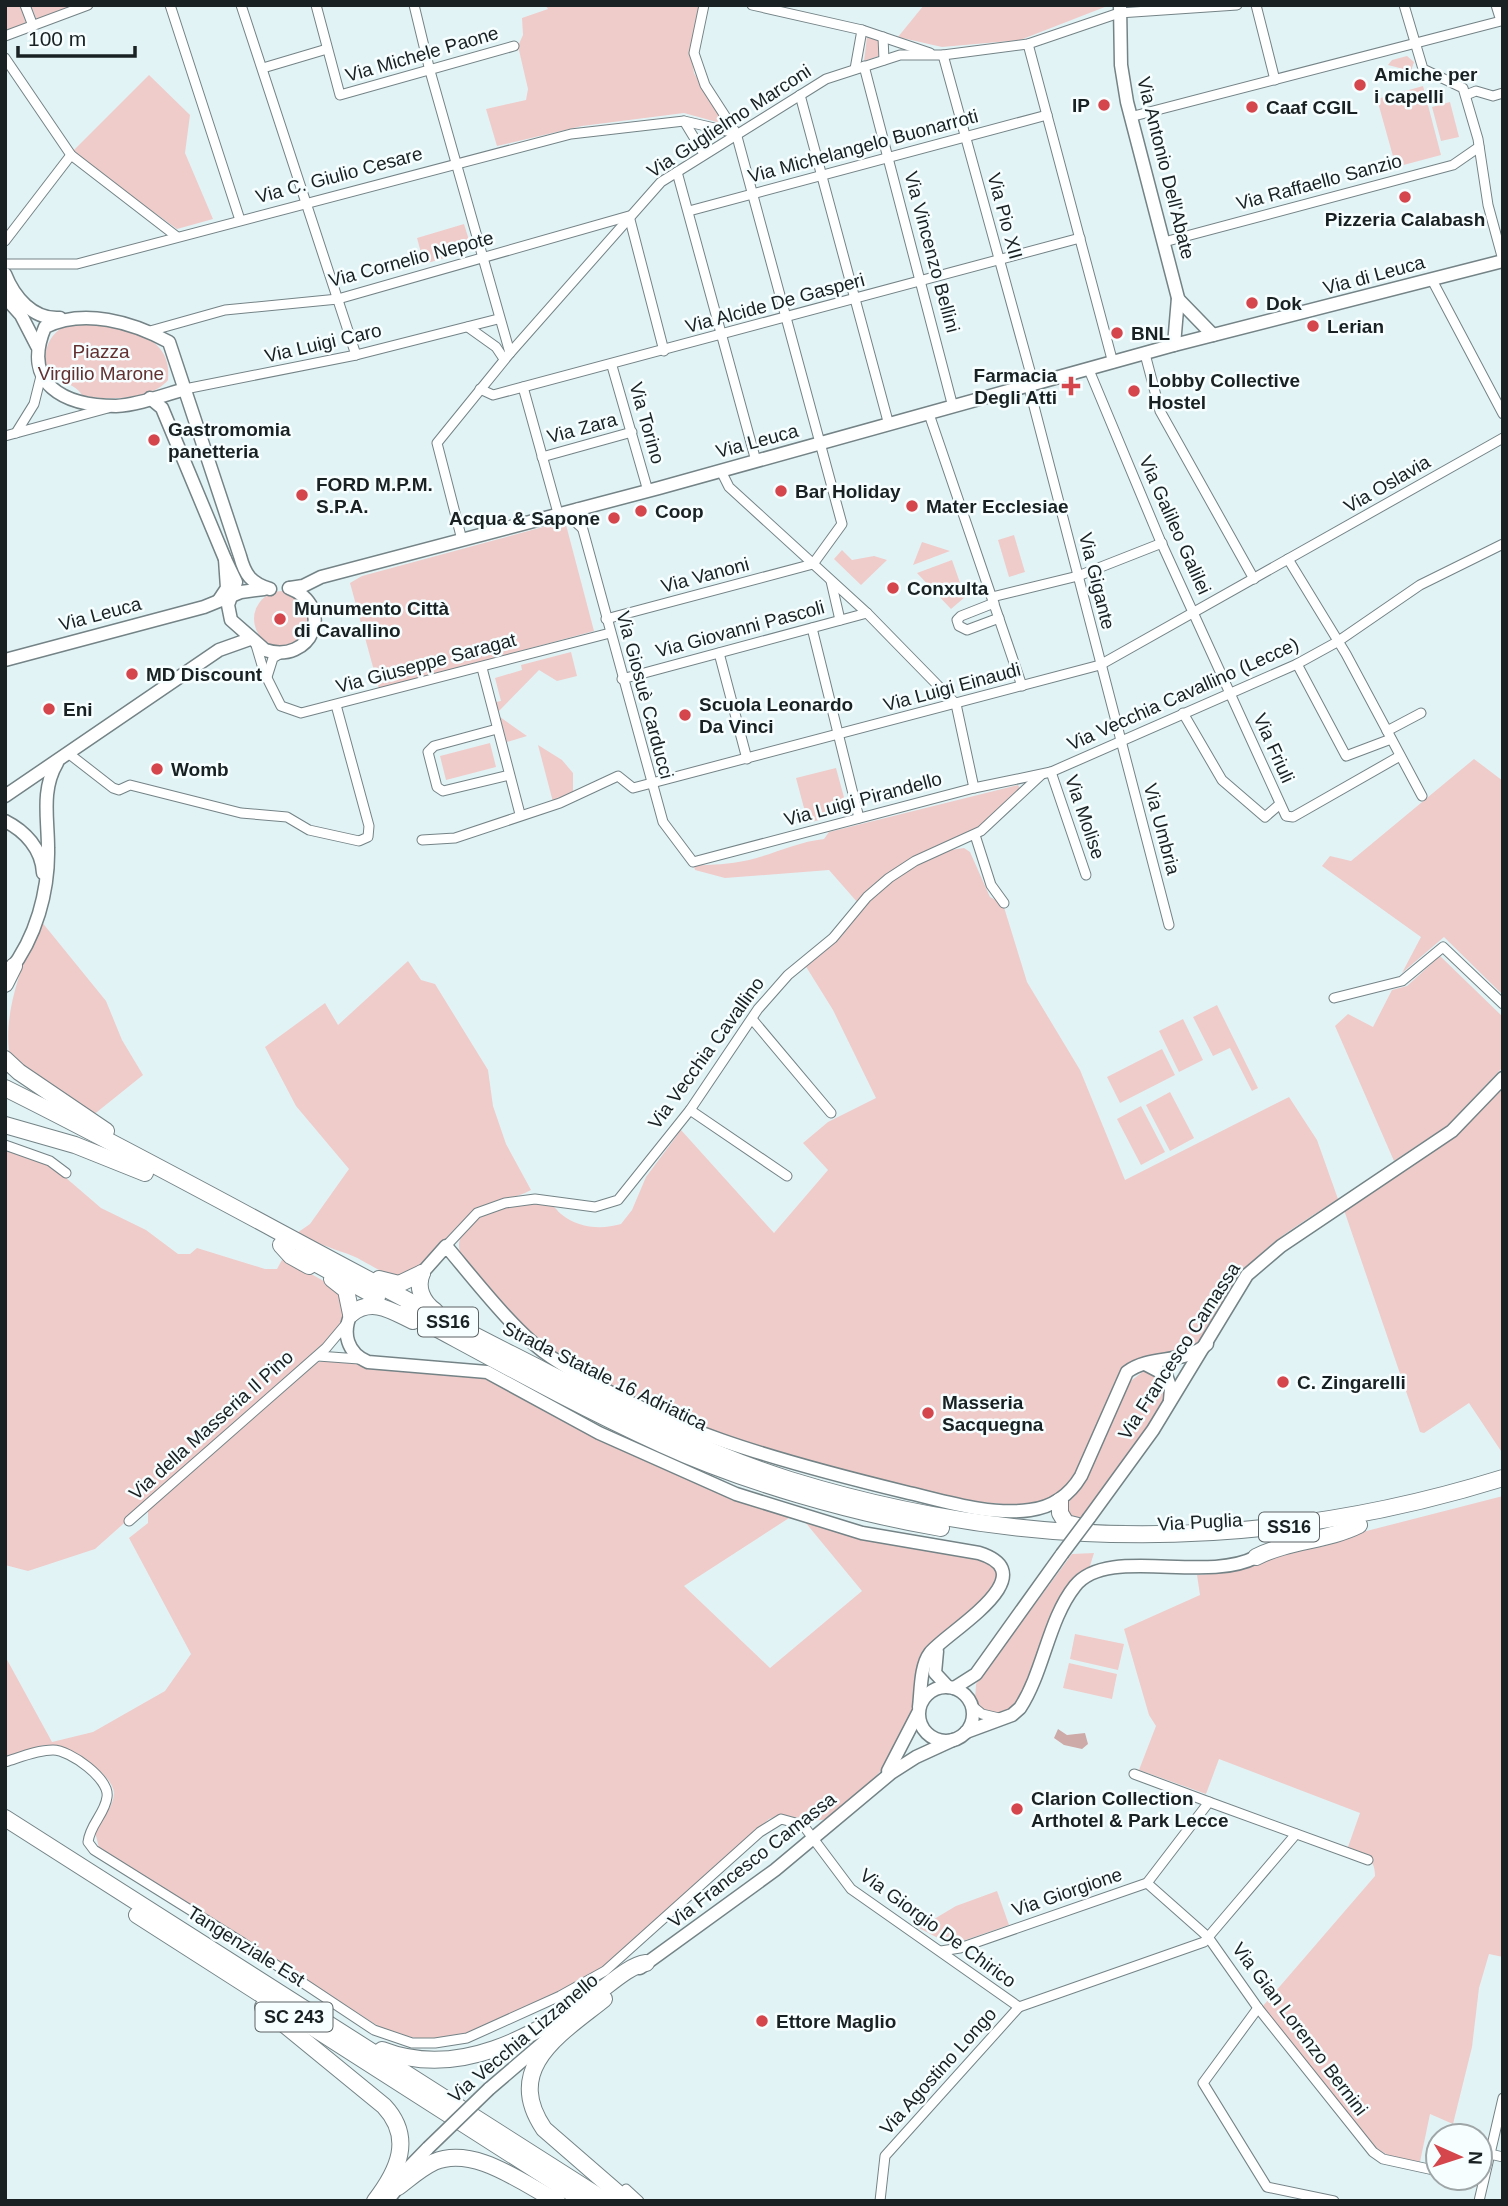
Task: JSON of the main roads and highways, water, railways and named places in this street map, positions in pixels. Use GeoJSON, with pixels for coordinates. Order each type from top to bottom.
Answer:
{"type":"FeatureCollection","features":[{"type":"Feature","properties":{"kind":"highway"},"geometry":{"type":"LineString","coordinates":[[5,984],[10,972]]}},
{"type":"Feature","properties":{"kind":"highway"},"geometry":{"type":"LineString","coordinates":[[5,1059],[19,1072],[144,1156],[147,1168]]}},
{"type":"Feature","properties":{"kind":"highway","name":"Strada Statale 16 Adriatica"},"geometry":{"type":"LineString","coordinates":[[5,1088],[281,1245],[435,1328],[663,1445],[785,1490],[906,1522],[971,1534],[1064,1544]]}},
{"type":"Feature","properties":{"kind":"highway","name":"Strada Statale 16 Adriatica"},"geometry":{"type":"LineString","coordinates":[[5,1100],[332,1260],[668,1434],[789,1479],[1064,1544]]}},
{"type":"Feature","properties":{"kind":"highway"},"geometry":{"type":"LineString","coordinates":[[5,1125],[147,1168]]}},
{"type":"Feature","properties":{"kind":"highway"},"geometry":{"type":"LineString","coordinates":[[281,1245],[291,1256],[341,1285],[349,1296],[349,1319],[362,1308],[378,1305],[421,1325],[435,1328]]}},
{"type":"Feature","properties":{"kind":"highway"},"geometry":{"type":"LineString","coordinates":[[332,1260],[343,1261],[391,1284],[408,1281],[422,1273],[420,1291],[431,1308],[471,1329],[488,1342]]}},
{"type":"Feature","properties":{"kind":"highway","name":"Via Puglia"},"geometry":{"type":"LineString","coordinates":[[1064,1544],[1277,1528],[1358,1516],[1444,1496],[1503,1478]]}},
{"type":"Feature","properties":{"kind":"highway","name":"Via Puglia"},"geometry":{"type":"LineString","coordinates":[[1064,1544],[1135,1546],[1221,1543],[1359,1525],[1405,1516],[1503,1489]]}},
{"type":"Feature","properties":{"kind":"highway"},"geometry":{"type":"LineString","coordinates":[[1060,1501],[1060,1513],[1071,1526],[1154,1531],[1160,1536]]}},
{"type":"Feature","properties":{"kind":"highway"},"geometry":{"type":"LineString","coordinates":[[1256,1557],[1287,1544],[1348,1531],[1359,1525]]}},
{"type":"Feature","properties":{"kind":"highway","name":"Tangenziale Est"},"geometry":{"type":"LineString","coordinates":[[5,1818],[606,2201]]}},
{"type":"Feature","properties":{"kind":"highway","name":"Tangenziale Est"},"geometry":{"type":"LineString","coordinates":[[5,1831],[584,2201]]}},
{"type":"Feature","properties":{"kind":"highway"},"geometry":{"type":"LineString","coordinates":[[157,1929],[253,1998],[391,2113],[401,2132],[400,2158],[393,2175],[376,2201]]}},
{"type":"Feature","properties":{"kind":"highway"},"geometry":{"type":"LineString","coordinates":[[283,1994],[303,2001],[383,2050],[406,2058],[441,2061],[478,2055],[505,2046],[567,2013],[646,1963]]}},
{"type":"Feature","properties":{"kind":"highway"},"geometry":{"type":"LineString","coordinates":[[622,1982],[545,2049],[536,2063],[530,2089],[533,2109],[544,2129],[626,2195]]}},
{"type":"Feature","properties":{"kind":"highway"},"geometry":{"type":"LineString","coordinates":[[398,2187],[437,2160],[460,2157],[491,2166],[556,2201]]}},
{"type":"Feature","properties":{"kind":"place","name":"Amiche per i capelli"},"geometry":{"type":"Point","coordinates":[1360,85]}},
{"type":"Feature","properties":{"kind":"place","name":"IP"},"geometry":{"type":"Point","coordinates":[1104,105]}},
{"type":"Feature","properties":{"kind":"place","name":"Caaf CGIL"},"geometry":{"type":"Point","coordinates":[1252,107]}},
{"type":"Feature","properties":{"kind":"place","name":"Pizzeria Calabash"},"geometry":{"type":"Point","coordinates":[1405,197]}},
{"type":"Feature","properties":{"kind":"place","name":"Dok"},"geometry":{"type":"Point","coordinates":[1252,303]}},
{"type":"Feature","properties":{"kind":"place","name":"Lerian"},"geometry":{"type":"Point","coordinates":[1313,326]}},
{"type":"Feature","properties":{"kind":"place","name":"BNL"},"geometry":{"type":"Point","coordinates":[1117,333]}},
{"type":"Feature","properties":{"kind":"place","name":"Farmacia Degli Atti"},"geometry":{"type":"Point","coordinates":[1071,386]}},
{"type":"Feature","properties":{"kind":"place","name":"Lobby Collective Hostel"},"geometry":{"type":"Point","coordinates":[1134,391]}},
{"type":"Feature","properties":{"kind":"place","name":"Gastromomia panetteria"},"geometry":{"type":"Point","coordinates":[154,440]}},
{"type":"Feature","properties":{"kind":"place","name":"Bar Holiday"},"geometry":{"type":"Point","coordinates":[781,491]}},
{"type":"Feature","properties":{"kind":"place","name":"FORD M.P.M. S.P.A."},"geometry":{"type":"Point","coordinates":[302,495]}},
{"type":"Feature","properties":{"kind":"place","name":"Mater Ecclesiae"},"geometry":{"type":"Point","coordinates":[912,506]}},
{"type":"Feature","properties":{"kind":"place","name":"Coop"},"geometry":{"type":"Point","coordinates":[641,511]}},
{"type":"Feature","properties":{"kind":"place","name":"Acqua & Sapone"},"geometry":{"type":"Point","coordinates":[614,518]}},
{"type":"Feature","properties":{"kind":"place","name":"Conxulta"},"geometry":{"type":"Point","coordinates":[893,588]}},
{"type":"Feature","properties":{"kind":"place","name":"Munumento Città di Cavallino"},"geometry":{"type":"Point","coordinates":[280,619]}},
{"type":"Feature","properties":{"kind":"place","name":"MD Discount"},"geometry":{"type":"Point","coordinates":[132,674]}},
{"type":"Feature","properties":{"kind":"place","name":"Eni"},"geometry":{"type":"Point","coordinates":[49,709]}},
{"type":"Feature","properties":{"kind":"place","name":"Scuola Leonardo Da Vinci"},"geometry":{"type":"Point","coordinates":[685,715]}},
{"type":"Feature","properties":{"kind":"place","name":"Womb"},"geometry":{"type":"Point","coordinates":[157,769]}},
{"type":"Feature","properties":{"kind":"place","name":"C. Zingarelli"},"geometry":{"type":"Point","coordinates":[1283,1382]}},
{"type":"Feature","properties":{"kind":"place","name":"Masseria Sacquegna"},"geometry":{"type":"Point","coordinates":[928,1413]}},
{"type":"Feature","properties":{"kind":"place","name":"Clarion Collection Arthotel & Park Lecce"},"geometry":{"type":"Point","coordinates":[1017,1809]}},
{"type":"Feature","properties":{"kind":"place","name":"Ettore Maglio"},"geometry":{"type":"Point","coordinates":[762,2021]}},
{"type":"Feature","properties":{"kind":"park label","name":"Piazza Virgilio Marone"},"geometry":{"type":"Point","coordinates":[101,362]}}]}
